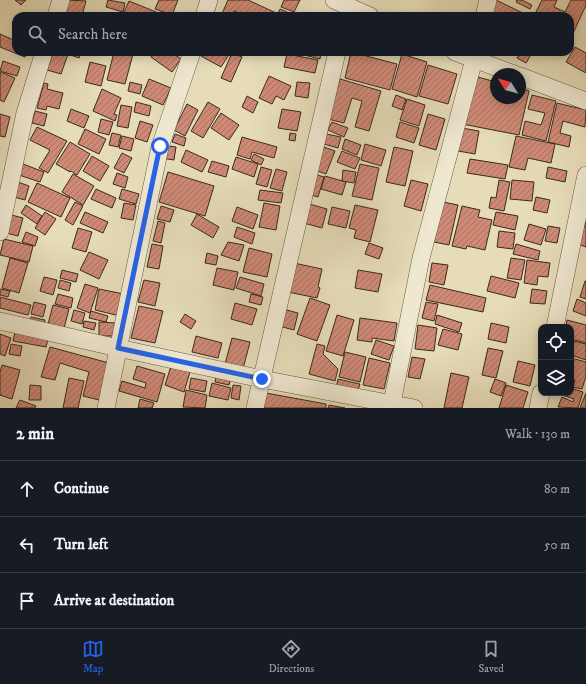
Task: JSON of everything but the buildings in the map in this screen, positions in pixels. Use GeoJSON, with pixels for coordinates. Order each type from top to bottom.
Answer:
{"type":"FeatureCollection","features":[{"type":"Feature","properties":{"kind":"street"},"geometry":{"type":"LineString","coordinates":[[57,12],[60,0]]}},
{"type":"Feature","properties":{"kind":"street"},"geometry":{"type":"LineString","coordinates":[[205,12],[209,0]]}},
{"type":"Feature","properties":{"kind":"street"},"geometry":{"type":"LineString","coordinates":[[485,12],[488,0]]}},
{"type":"Feature","properties":{"kind":"street"},"geometry":{"type":"LineString","coordinates":[[342,7],[358,12]]}},
{"type":"Feature","properties":{"kind":"street"},"geometry":{"type":"LineString","coordinates":[[0,232],[25,113],[43,56]]}},
{"type":"Feature","properties":{"kind":"street"},"geometry":{"type":"LineString","coordinates":[[106,408],[160,146],[191,56]]}},
{"type":"Feature","properties":{"kind":"street"},"geometry":{"type":"LineString","coordinates":[[255,408],[336,56]]}},
{"type":"Feature","properties":{"kind":"street"},"geometry":{"type":"LineString","coordinates":[[391,405],[421,258],[475,56],[501,68]]}},
{"type":"Feature","properties":{"kind":"street"},"geometry":{"type":"LineString","coordinates":[[526,78],[586,101]]}},
{"type":"Feature","properties":{"kind":"street"},"geometry":{"type":"LineString","coordinates":[[556,324],[586,175]]}},
{"type":"Feature","properties":{"kind":"street"},"geometry":{"type":"LineString","coordinates":[[0,321],[262,379],[391,405],[414,408]]}},
{"type":"Feature","properties":{"kind":"street"},"geometry":{"type":"LineString","coordinates":[[538,408],[540,396]]}},
{"type":"Feature","properties":{"kind":"route"},"geometry":{"type":"LineString","coordinates":[[160,146],[118,348],[262,379]]}}]}
